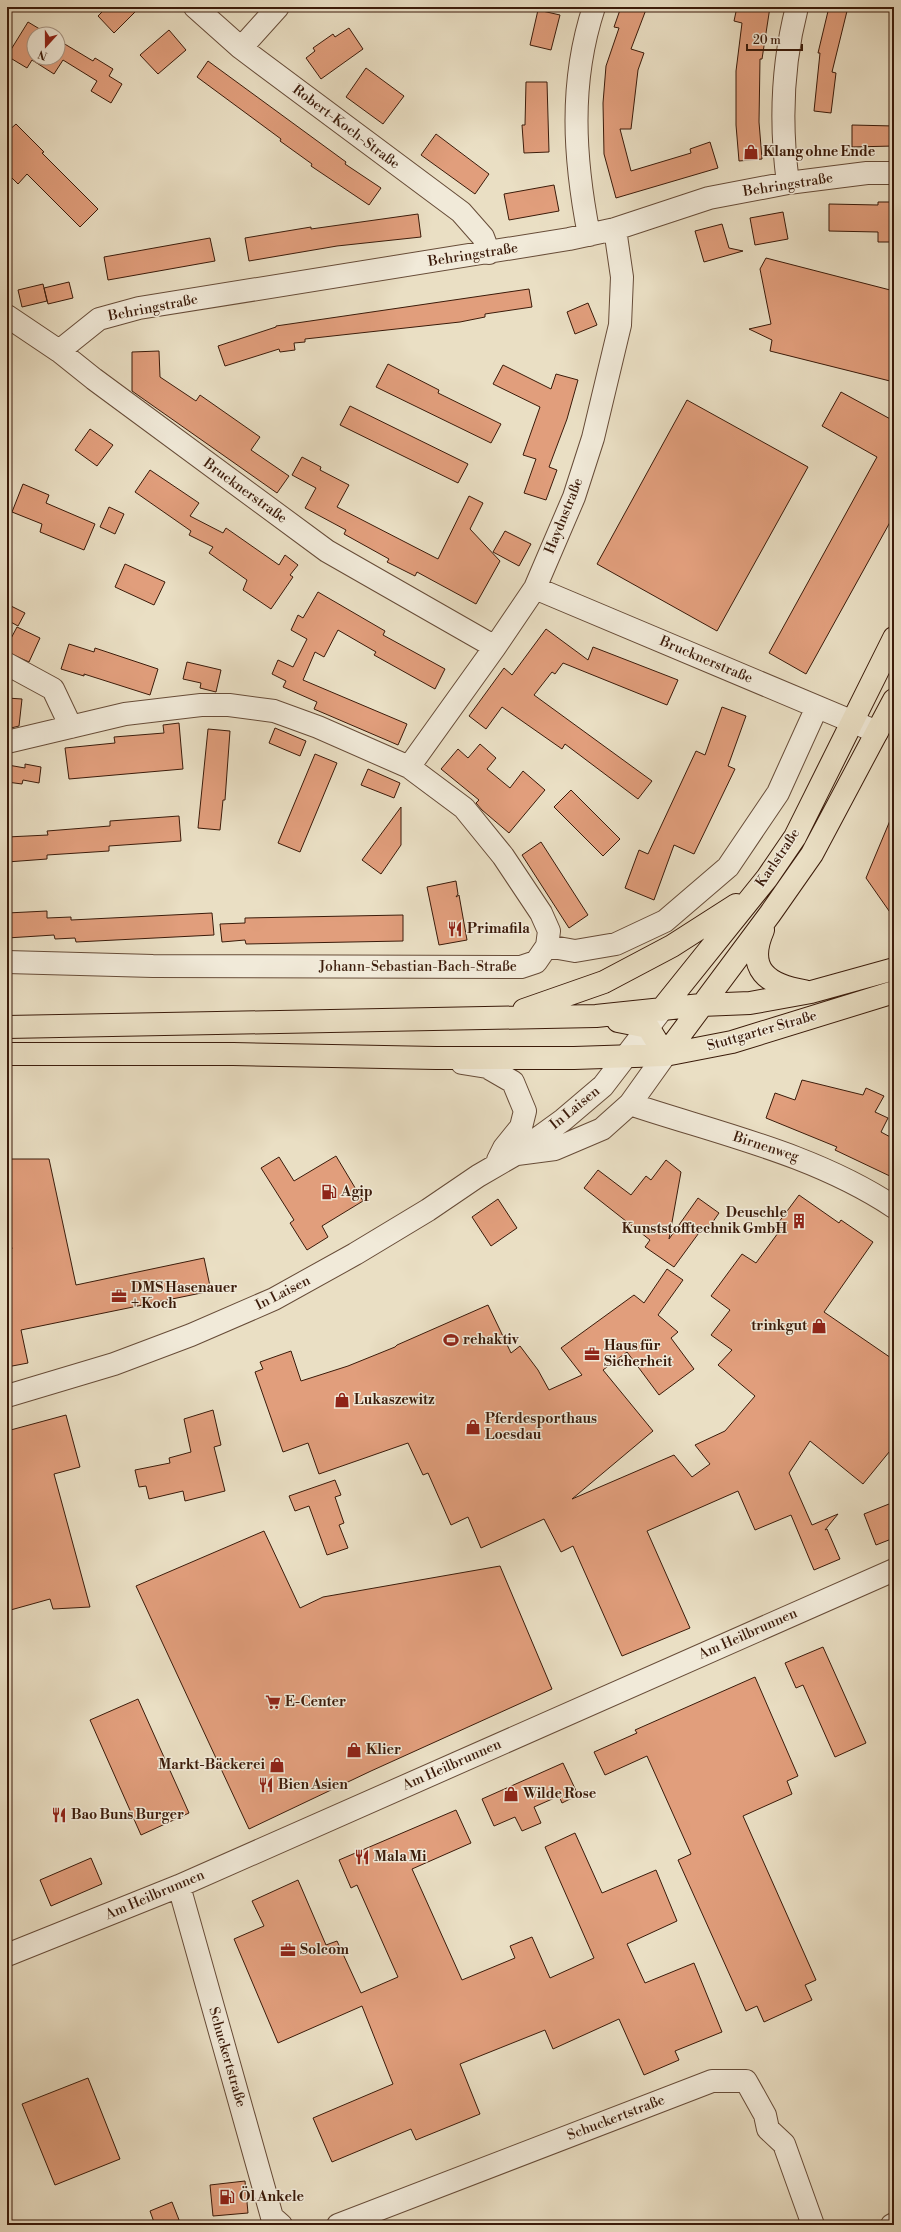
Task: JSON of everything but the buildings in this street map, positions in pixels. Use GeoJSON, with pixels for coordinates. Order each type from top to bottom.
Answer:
{"type":"FeatureCollection","features":[{"type":"Feature","properties":{"kind":"main road","name":"Karlstraße"},"geometry":{"type":"LineString","coordinates":[[661,1010],[767,878],[795,837],[851,721],[894,638]]}},
{"type":"Feature","properties":{"kind":"main road","name":"Karlstraße"},"geometry":{"type":"LineString","coordinates":[[665,1054],[770,914],[812,854],[894,700]]}},
{"type":"Feature","properties":{"kind":"main road"},"geometry":{"type":"LineString","coordinates":[[502,1018],[604,982],[672,946],[753,894]]}},
{"type":"Feature","properties":{"kind":"main road"},"geometry":{"type":"LineString","coordinates":[[770,914],[757,950],[757,961],[760,969],[770,981],[788,988],[811,992]]}},
{"type":"Feature","properties":{"kind":"main road","name":"Stuttgarter Straße"},"geometry":{"type":"LineString","coordinates":[[596,1016],[701,1005],[738,1004],[811,992],[894,969]]}},
{"type":"Feature","properties":{"kind":"main road","name":"Stuttgarter Straße"},"geometry":{"type":"LineString","coordinates":[[7,1054],[234,1054],[436,1058],[574,1058],[665,1054],[732,1042],[894,992]]}},
{"type":"Feature","properties":{"kind":"main road"},"geometry":{"type":"LineString","coordinates":[[661,1010],[680,1034],[702,1048]]}},
{"type":"Feature","properties":{"kind":"main road"},"geometry":{"type":"LineString","coordinates":[[7,1026],[596,1016],[648,1027],[665,1054]]}},
{"type":"Feature","properties":{"kind":"street","name":"Robert-Koch-Straße"},"geometry":{"type":"LineString","coordinates":[[195,7],[242,48],[461,212],[483,237],[489,253]]}},
{"type":"Feature","properties":{"kind":"street"},"geometry":{"type":"LineString","coordinates":[[242,48],[278,7]]}},
{"type":"Feature","properties":{"kind":"street"},"geometry":{"type":"LineString","coordinates":[[589,235],[584,205],[575,122],[579,71],[594,7]]}},
{"type":"Feature","properties":{"kind":"street"},"geometry":{"type":"LineString","coordinates":[[788,184],[783,144],[784,80],[788,41],[797,7]]}},
{"type":"Feature","properties":{"kind":"street","name":"Behringstraße"},"geometry":{"type":"LineString","coordinates":[[59,351],[99,318],[139,308],[489,253],[589,235],[615,229],[709,198],[788,184],[867,173],[894,173]]}},
{"type":"Feature","properties":{"kind":"street","name":"Haydnstraße"},"geometry":{"type":"LineString","coordinates":[[409,767],[495,648],[534,588],[574,497],[593,438],[620,325],[622,278],[615,229]]}},
{"type":"Feature","properties":{"kind":"street","name":"Brucknerstraße"},"geometry":{"type":"LineString","coordinates":[[7,316],[59,351],[94,379],[327,552],[495,648]]}},
{"type":"Feature","properties":{"kind":"street","name":"Brucknerstraße"},"geometry":{"type":"LineString","coordinates":[[534,588],[877,732]]}},
{"type":"Feature","properties":{"kind":"street"},"geometry":{"type":"LineString","coordinates":[[7,664],[53,689],[72,727]]}},
{"type":"Feature","properties":{"kind":"street"},"geometry":{"type":"LineString","coordinates":[[7,742],[125,714],[176,707],[229,705],[274,711],[318,727],[409,767],[464,808],[503,856],[541,912],[549,931],[547,946],[575,951],[616,944],[666,921],[728,867],[778,793],[817,707]]}},
{"type":"Feature","properties":{"kind":"street","name":"Johann-Sebastian-Bach-Straße"},"geometry":{"type":"LineString","coordinates":[[7,962],[152,966],[521,967],[536,962],[547,946]]}},
{"type":"Feature","properties":{"kind":"street","name":"Karlstraße"},"geometry":{"type":"LineString","coordinates":[[627,1055],[661,1010]]}},
{"type":"Feature","properties":{"kind":"street","name":"In Laisen"},"geometry":{"type":"LineString","coordinates":[[516,1154],[555,1149],[602,1129],[630,1104],[665,1054]]}},
{"type":"Feature","properties":{"kind":"street","name":"In Laisen"},"geometry":{"type":"LineString","coordinates":[[7,1396],[114,1364],[191,1335],[274,1299],[428,1210],[494,1166],[516,1154],[563,1120],[603,1086],[627,1055]]}},
{"type":"Feature","properties":{"kind":"street"},"geometry":{"type":"LineString","coordinates":[[436,1058],[487,1067],[513,1082],[525,1111],[521,1127],[504,1148],[494,1166]]}},
{"type":"Feature","properties":{"kind":"street","name":"Birnenweg"},"geometry":{"type":"LineString","coordinates":[[630,1104],[803,1159],[835,1173],[894,1207]]}},
{"type":"Feature","properties":{"kind":"street","name":"Am Heilbrunnen"},"geometry":{"type":"LineString","coordinates":[[7,1956],[179,1886],[894,1570]]}},
{"type":"Feature","properties":{"kind":"street","name":"Schuckertstraße"},"geometry":{"type":"LineString","coordinates":[[179,1886],[272,2217],[282,2225]]}},
{"type":"Feature","properties":{"kind":"street","name":"Schuckertstraße"},"geometry":{"type":"LineString","coordinates":[[338,2225],[712,2081],[746,2081],[765,2115],[768,2129],[784,2144],[813,2225]]}},
{"type":"Feature","properties":{"kind":"place","name":"Klang ohne Ende"},"geometry":{"type":"Point","coordinates":[751,152]}},
{"type":"Feature","properties":{"kind":"place","name":"Primafila"},"geometry":{"type":"Point","coordinates":[455,929]}},
{"type":"Feature","properties":{"kind":"place","name":"Agip"},"geometry":{"type":"Point","coordinates":[329,1192]}},
{"type":"Feature","properties":{"kind":"place","name":"Deuschle Kunststofftechnik GmbH"},"geometry":{"type":"Point","coordinates":[799,1221]}},
{"type":"Feature","properties":{"kind":"place","name":"DMS Hasenauer + Koch"},"geometry":{"type":"Point","coordinates":[119,1296]}},
{"type":"Feature","properties":{"kind":"place","name":"trinkgut"},"geometry":{"type":"Point","coordinates":[819,1326]}},
{"type":"Feature","properties":{"kind":"place","name":"rehaktiv"},"geometry":{"type":"Point","coordinates":[451,1340]}},
{"type":"Feature","properties":{"kind":"place","name":"Haus für Sicherheit"},"geometry":{"type":"Point","coordinates":[592,1354]}},
{"type":"Feature","properties":{"kind":"place","name":"Lukaszewitz"},"geometry":{"type":"Point","coordinates":[342,1400]}},
{"type":"Feature","properties":{"kind":"place","name":"Pferdesporthaus Loesdau"},"geometry":{"type":"Point","coordinates":[473,1427]}},
{"type":"Feature","properties":{"kind":"place","name":"E-Center"},"geometry":{"type":"Point","coordinates":[273,1702]}},
{"type":"Feature","properties":{"kind":"place","name":"Klier"},"geometry":{"type":"Point","coordinates":[354,1750]}},
{"type":"Feature","properties":{"kind":"place","name":"Markt-Bäckerei"},"geometry":{"type":"Point","coordinates":[277,1765]}},
{"type":"Feature","properties":{"kind":"place","name":"Bien Asien"},"geometry":{"type":"Point","coordinates":[266,1785]}},
{"type":"Feature","properties":{"kind":"place","name":"Wilde Rose"},"geometry":{"type":"Point","coordinates":[511,1794]}},
{"type":"Feature","properties":{"kind":"place","name":"Bao Buns Burger"},"geometry":{"type":"Point","coordinates":[59,1815]}},
{"type":"Feature","properties":{"kind":"place","name":"Mala Mi"},"geometry":{"type":"Point","coordinates":[362,1857]}},
{"type":"Feature","properties":{"kind":"place","name":"Solcom"},"geometry":{"type":"Point","coordinates":[288,1950]}},
{"type":"Feature","properties":{"kind":"place","name":"Öl Ankele"},"geometry":{"type":"Point","coordinates":[227,2197]}}]}
